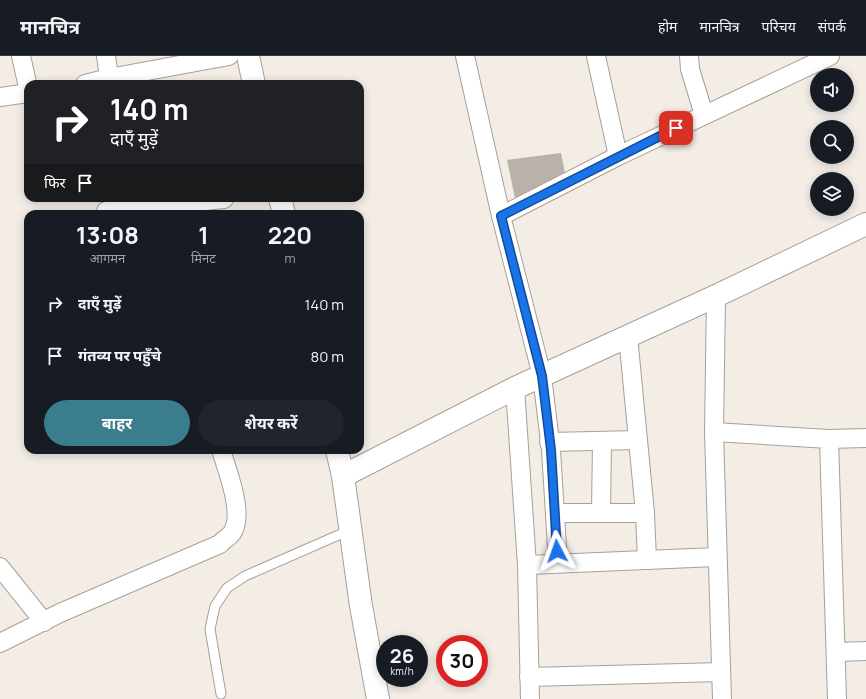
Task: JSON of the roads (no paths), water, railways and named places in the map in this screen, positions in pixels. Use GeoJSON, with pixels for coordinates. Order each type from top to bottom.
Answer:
{"type":"FeatureCollection","features":[{"type":"Feature","properties":{"kind":"street"},"geometry":{"type":"LineString","coordinates":[[21,56],[26,80]]}},
{"type":"Feature","properties":{"kind":"street"},"geometry":{"type":"LineString","coordinates":[[106,56],[110,80]]}},
{"type":"Feature","properties":{"kind":"street"},"geometry":{"type":"LineString","coordinates":[[115,80],[229,56]]}},
{"type":"Feature","properties":{"kind":"street"},"geometry":{"type":"LineString","coordinates":[[248,56],[253,80]]}},
{"type":"Feature","properties":{"kind":"street"},"geometry":{"type":"LineString","coordinates":[[465,56],[501,216],[542,376],[549,442],[558,563]]}},
{"type":"Feature","properties":{"kind":"street"},"geometry":{"type":"LineString","coordinates":[[596,56],[618,156]]}},
{"type":"Feature","properties":{"kind":"street"},"geometry":{"type":"LineString","coordinates":[[689,56],[690,69],[704,115]]}},
{"type":"Feature","properties":{"kind":"street"},"geometry":{"type":"LineString","coordinates":[[501,216],[618,156],[828,56]]}},
{"type":"Feature","properties":{"kind":"street"},"geometry":{"type":"LineString","coordinates":[[0,97],[24,94]]}},
{"type":"Feature","properties":{"kind":"street"},"geometry":{"type":"LineString","coordinates":[[112,210],[132,203],[169,206],[200,202]]}},
{"type":"Feature","properties":{"kind":"street"},"geometry":{"type":"LineString","coordinates":[[343,476],[515,388],[716,296],[866,224]]}},
{"type":"Feature","properties":{"kind":"street"},"geometry":{"type":"LineString","coordinates":[[716,296],[714,432],[722,699]]}},
{"type":"Feature","properties":{"kind":"street"},"geometry":{"type":"LineString","coordinates":[[628,336],[645,513],[647,560]]}},
{"type":"Feature","properties":{"kind":"street"},"geometry":{"type":"LineString","coordinates":[[515,388],[527,565],[530,699]]}},
{"type":"Feature","properties":{"kind":"street"},"geometry":{"type":"LineString","coordinates":[[714,432],[829,439],[866,438]]}},
{"type":"Feature","properties":{"kind":"street"},"geometry":{"type":"LineString","coordinates":[[829,439],[837,699]]}},
{"type":"Feature","properties":{"kind":"street"},"geometry":{"type":"LineString","coordinates":[[549,442],[637,440]]}},
{"type":"Feature","properties":{"kind":"street"},"geometry":{"type":"LineString","coordinates":[[601,513],[602,441]]}},
{"type":"Feature","properties":{"kind":"street"},"geometry":{"type":"LineString","coordinates":[[0,643],[220,544],[232,532],[236,518],[234,491],[222,454]]}},
{"type":"Feature","properties":{"kind":"street"},"geometry":{"type":"LineString","coordinates":[[338,454],[343,476],[361,606],[378,699]]}},
{"type":"Feature","properties":{"kind":"street"},"geometry":{"type":"LineString","coordinates":[[555,513],[645,513]]}},
{"type":"Feature","properties":{"kind":"street"},"geometry":{"type":"LineString","coordinates":[[527,565],[718,557]]}},
{"type":"Feature","properties":{"kind":"street"},"geometry":{"type":"LineString","coordinates":[[0,567],[44,622]]}},
{"type":"Feature","properties":{"kind":"street"},"geometry":{"type":"LineString","coordinates":[[836,652],[866,651]]}},
{"type":"Feature","properties":{"kind":"street"},"geometry":{"type":"LineString","coordinates":[[529,677],[721,672]]}},
{"type":"Feature","properties":{"kind":"lane"},"geometry":{"type":"LineString","coordinates":[[221,694],[210,629],[215,606],[227,588],[245,576],[350,530]]}}]}
